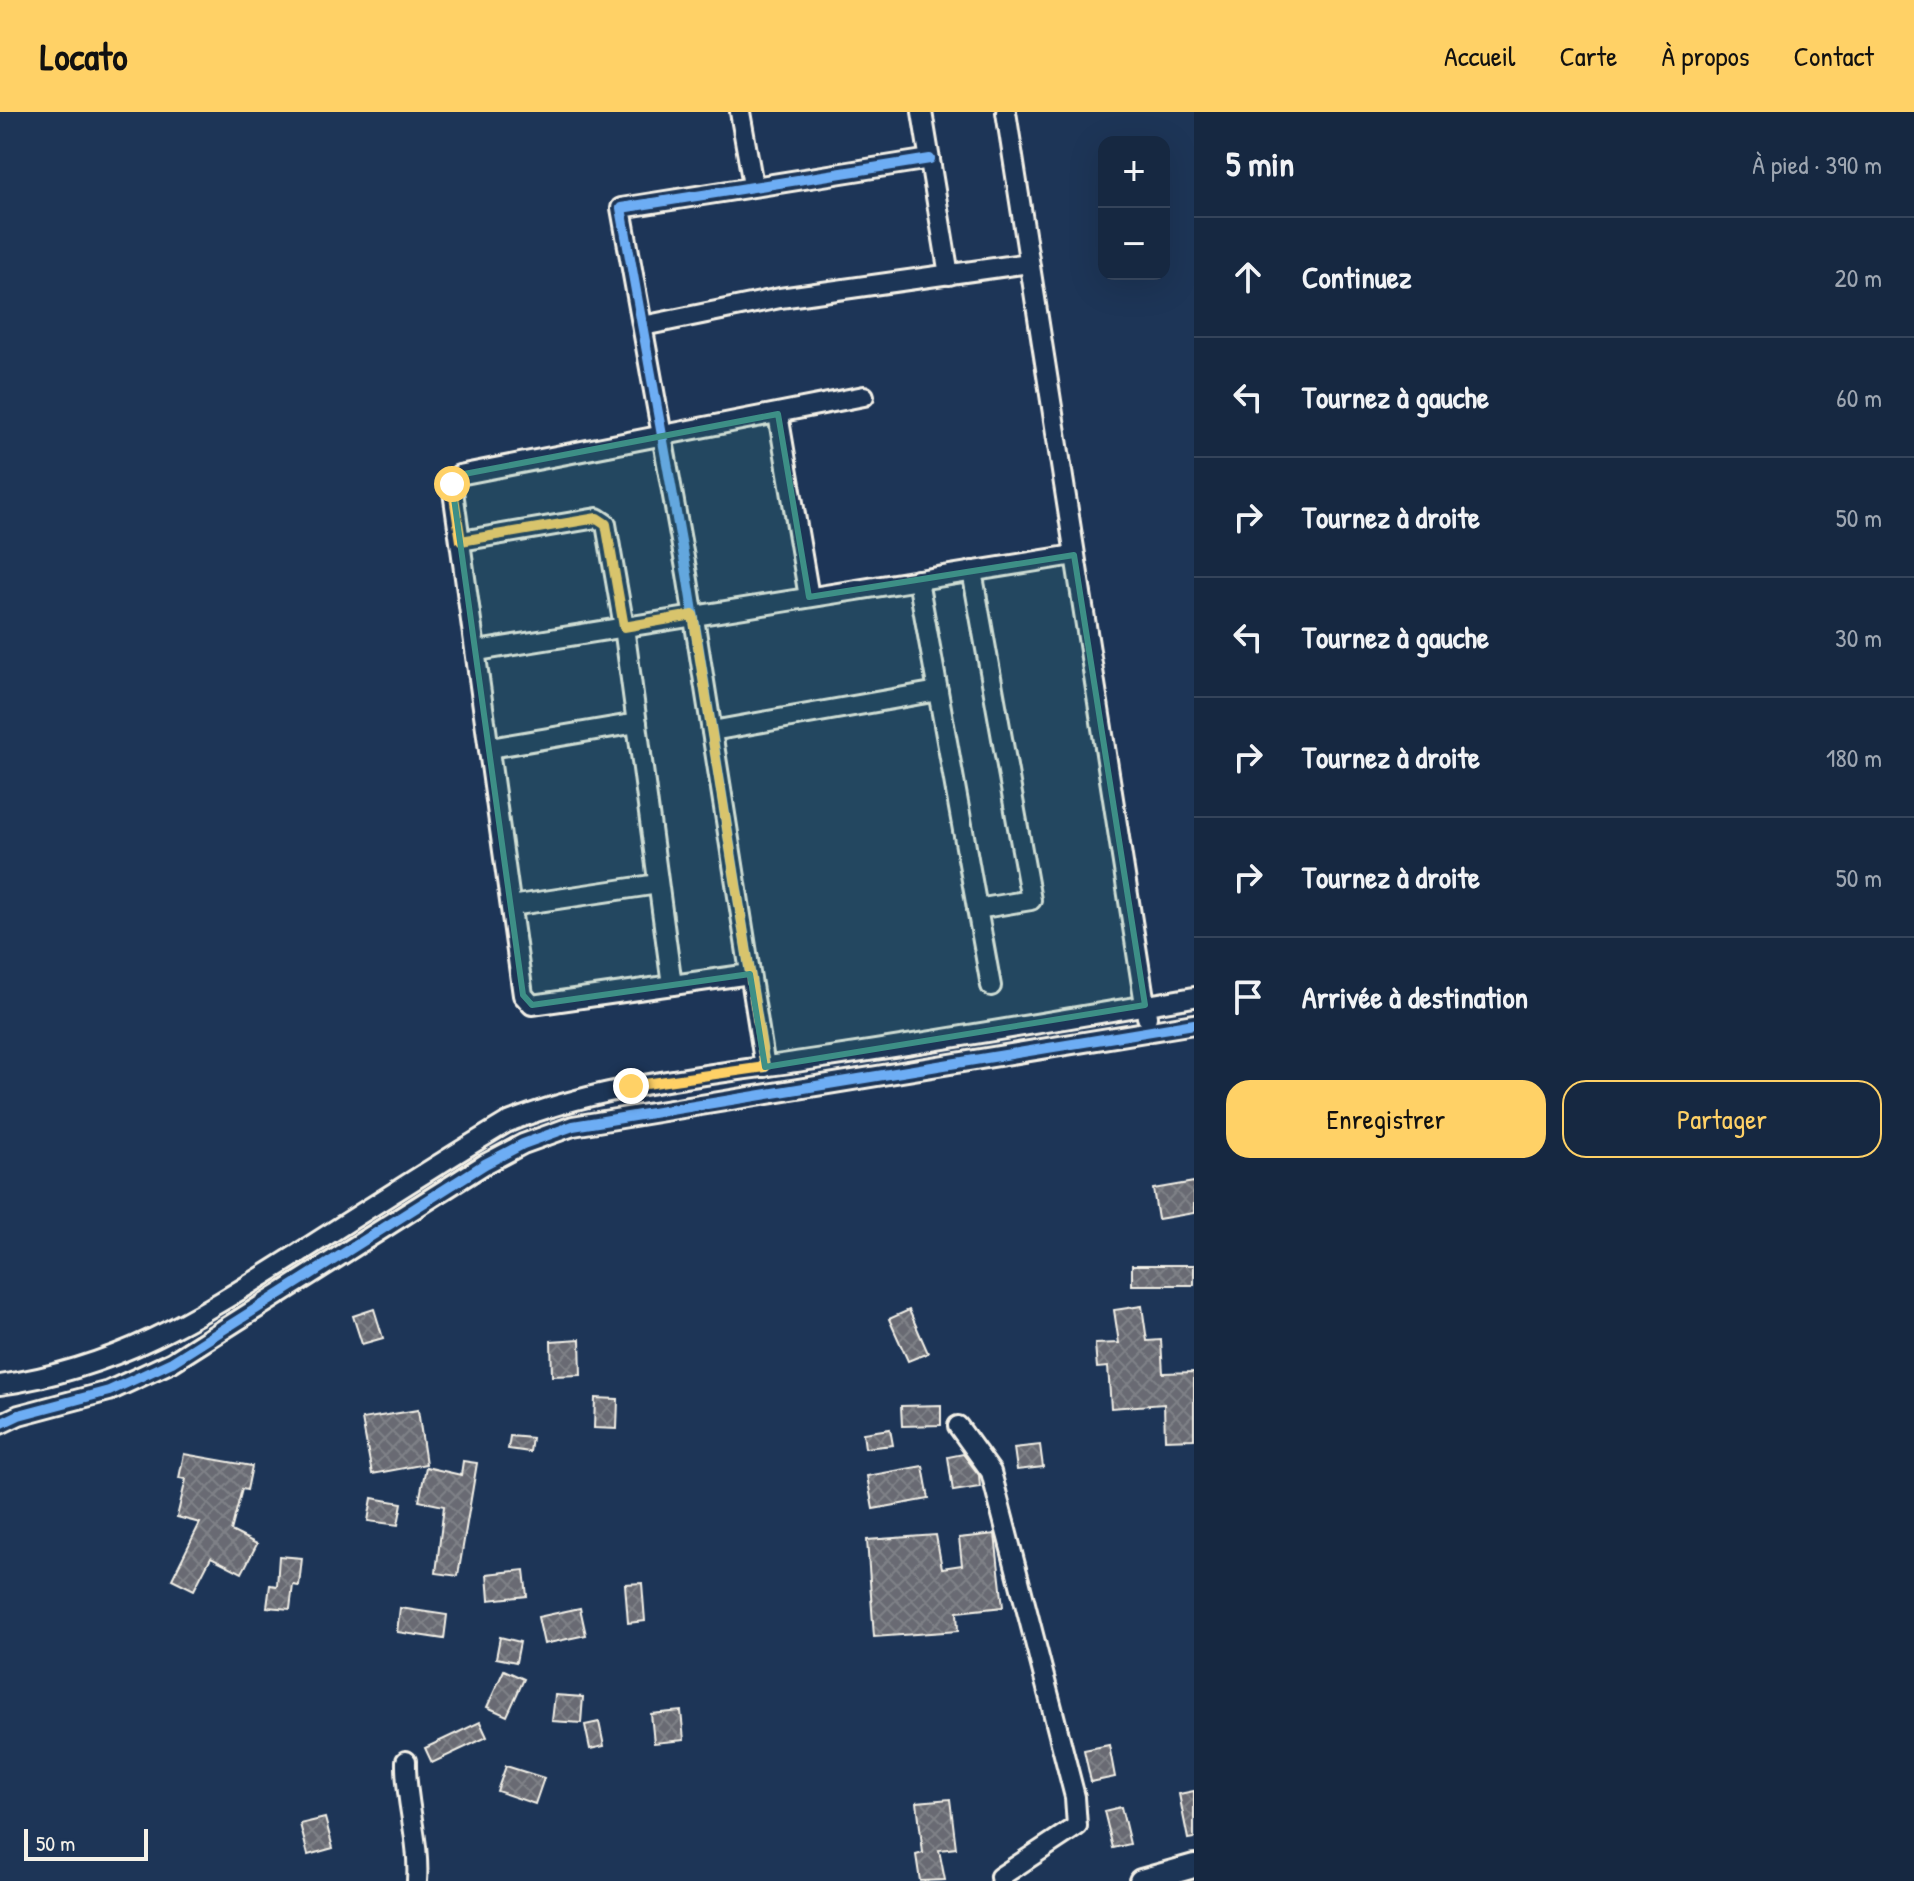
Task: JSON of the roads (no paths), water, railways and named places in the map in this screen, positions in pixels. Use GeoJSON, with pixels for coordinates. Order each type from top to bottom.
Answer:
{"type":"FeatureCollection","features":[{"type":"Feature","properties":{"kind":"main road"},"geometry":{"type":"LineString","coordinates":[[1141,1881],[1194,1866]]}},
{"type":"Feature","properties":{"kind":"street"},"geometry":{"type":"LineString","coordinates":[[740,112],[753,185]]}},
{"type":"Feature","properties":{"kind":"street"},"geometry":{"type":"LineString","coordinates":[[922,112],[949,275]]}},
{"type":"Feature","properties":{"kind":"street"},"geometry":{"type":"LineString","coordinates":[[1006,112],[1150,1031]]}},
{"type":"Feature","properties":{"kind":"street"},"geometry":{"type":"LineString","coordinates":[[765,1067],[663,436],[621,208],[930,159]]}},
{"type":"Feature","properties":{"kind":"street"},"geometry":{"type":"LineString","coordinates":[[643,326],[780,298],[1029,263]]}},
{"type":"Feature","properties":{"kind":"street"},"geometry":{"type":"LineString","coordinates":[[750,974],[532,1005],[523,995],[452,484],[459,475],[864,396]]}},
{"type":"Feature","properties":{"kind":"street"},"geometry":{"type":"LineString","coordinates":[[778,414],[809,597]]}},
{"type":"Feature","properties":{"kind":"street"},"geometry":{"type":"LineString","coordinates":[[461,541],[597,518],[606,524],[624,627],[672,985]]}},
{"type":"Feature","properties":{"kind":"street"},"geometry":{"type":"LineString","coordinates":[[477,651],[1074,555]]}},
{"type":"Feature","properties":{"kind":"street"},"geometry":{"type":"LineString","coordinates":[[972,571],[1031,900],[977,909]]}},
{"type":"Feature","properties":{"kind":"street"},"geometry":{"type":"LineString","coordinates":[[918,580],[991,986]]}},
{"type":"Feature","properties":{"kind":"street"},"geometry":{"type":"LineString","coordinates":[[712,731],[938,691]]}},
{"type":"Feature","properties":{"kind":"street"},"geometry":{"type":"LineString","coordinates":[[490,748],[637,723]]}},
{"type":"Feature","properties":{"kind":"street"},"geometry":{"type":"LineString","coordinates":[[511,906],[658,884]]}},
{"type":"Feature","properties":{"kind":"street"},"geometry":{"type":"LineString","coordinates":[[0,1385],[53,1375],[121,1356],[184,1326],[506,1123],[545,1107],[631,1086],[1194,997]]}},
{"type":"Feature","properties":{"kind":"street"},"geometry":{"type":"LineString","coordinates":[[0,1424],[19,1415],[109,1391],[172,1362],[485,1164],[523,1144],[573,1126],[648,1111],[927,1070],[1194,1024]]}},
{"type":"Feature","properties":{"kind":"street"},"geometry":{"type":"LineString","coordinates":[[958,1426],[991,1472],[1075,1797],[1077,1826],[1012,1868],[1000,1877],[1001,1881]]}},
{"type":"Feature","properties":{"kind":"street"},"geometry":{"type":"LineString","coordinates":[[406,1761],[405,1790],[416,1831],[417,1881]]}}]}
